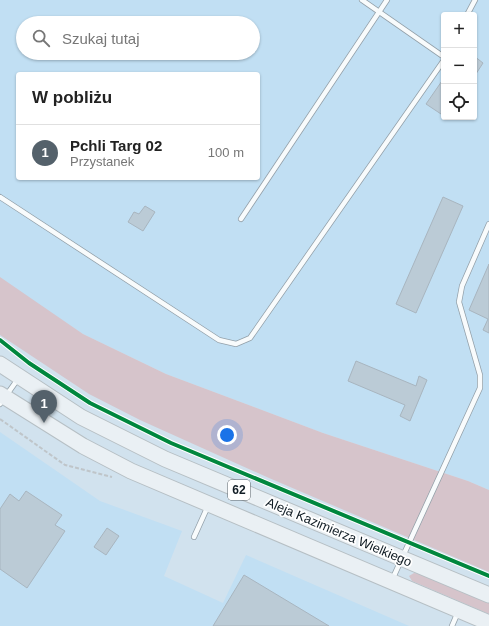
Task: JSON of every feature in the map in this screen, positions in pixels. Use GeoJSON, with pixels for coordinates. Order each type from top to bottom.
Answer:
{"type":"FeatureCollection","features":[{"type":"Feature","properties":{"kind":"main road","name":"Aleja Kazimierza Wielkiego"},"geometry":{"type":"LineString","coordinates":[[0,364],[81,417],[164,459],[489,596]]}},
{"type":"Feature","properties":{"kind":"main road","name":"Aleja Kazimierza Wielkiego"},"geometry":{"type":"LineString","coordinates":[[2,399],[83,446],[131,471],[208,505],[489,623]]}},
{"type":"Feature","properties":{"kind":"lane"},"geometry":{"type":"LineString","coordinates":[[362,0],[441,55]]}},
{"type":"Feature","properties":{"kind":"lane"},"geometry":{"type":"LineString","coordinates":[[241,220],[387,0]]}},
{"type":"Feature","properties":{"kind":"lane"},"geometry":{"type":"LineString","coordinates":[[469,12],[475,0]]}},
{"type":"Feature","properties":{"kind":"lane"},"geometry":{"type":"LineString","coordinates":[[0,196],[219,340],[236,344],[250,338],[441,64]]}},
{"type":"Feature","properties":{"kind":"lane"},"geometry":{"type":"LineString","coordinates":[[392,582],[480,388],[480,375],[459,302],[462,286],[489,224]]}},
{"type":"Feature","properties":{"kind":"lane"},"geometry":{"type":"LineString","coordinates":[[2,399],[19,377]]}},
{"type":"Feature","properties":{"kind":"lane"},"geometry":{"type":"LineString","coordinates":[[194,538],[208,505]]}},
{"type":"Feature","properties":{"kind":"lane"},"geometry":{"type":"LineString","coordinates":[[452,626],[459,610]]}},
{"type":"Feature","properties":{"kind":"shaded area"},"geometry":{"type":"Polygon","coordinates":[[[0,0],[489,0],[489,490],[468,481],[323,433],[166,374],[83,334],[0,280],[0,0]]]}},
{"type":"Feature","properties":{"kind":"shaded area"},"geometry":{"type":"Polygon","coordinates":[[[0,277],[83,334],[166,374],[323,433],[468,481],[489,490],[489,572],[269,478],[140,420],[89,394],[0,335],[0,277]]]}},
{"type":"Feature","properties":{"kind":"shaded area"},"geometry":{"type":"Polygon","coordinates":[[[0,432],[100,501],[182,531],[164,576],[223,603],[246,555],[409,626],[0,626],[0,432]]]}},
{"type":"Feature","properties":{"kind":"shaded area"},"geometry":{"type":"Polygon","coordinates":[[[414,573],[421,574],[489,602],[489,614],[412,581],[409,576],[414,573]]]}},
{"type":"Feature","properties":{"kind":"building"},"geometry":{"type":"Polygon","coordinates":[[[477,58],[483,63],[477,72],[477,58]]]}},
{"type":"Feature","properties":{"kind":"building"},"geometry":{"type":"Polygon","coordinates":[[[441,82],[441,114],[426,104],[441,82]]]}},
{"type":"Feature","properties":{"kind":"building"},"geometry":{"type":"Polygon","coordinates":[[[443,197],[463,206],[416,313],[396,304],[443,197]]]}},
{"type":"Feature","properties":{"kind":"building"},"geometry":{"type":"Polygon","coordinates":[[[145,206],[155,212],[143,231],[128,222],[134,212],[139,214],[145,206]]]}},
{"type":"Feature","properties":{"kind":"building"},"geometry":{"type":"Polygon","coordinates":[[[489,264],[489,333],[483,330],[488,319],[469,310],[489,264]]]}},
{"type":"Feature","properties":{"kind":"building"},"geometry":{"type":"Polygon","coordinates":[[[356,361],[416,386],[419,376],[427,380],[410,421],[400,416],[405,405],[348,381],[356,361]]]}},
{"type":"Feature","properties":{"kind":"building"},"geometry":{"type":"Polygon","coordinates":[[[26,491],[62,515],[55,525],[65,531],[27,588],[0,569],[0,509],[10,494],[19,501],[26,491]]]}},
{"type":"Feature","properties":{"kind":"building"},"geometry":{"type":"Polygon","coordinates":[[[107,528],[119,536],[106,555],[94,547],[107,528]]]}},
{"type":"Feature","properties":{"kind":"building"},"geometry":{"type":"Polygon","coordinates":[[[244,575],[329,626],[213,626],[244,575]]]}},
{"type":"Feature","properties":{"kind":"cycle path"},"geometry":{"type":"LineString","coordinates":[[0,340],[29,363],[90,403],[171,443],[489,576]]}},
{"type":"Feature","properties":{"kind":"place","name":"Pchli Targ 02"},"geometry":{"type":"Point","coordinates":[44,423]}}]}
